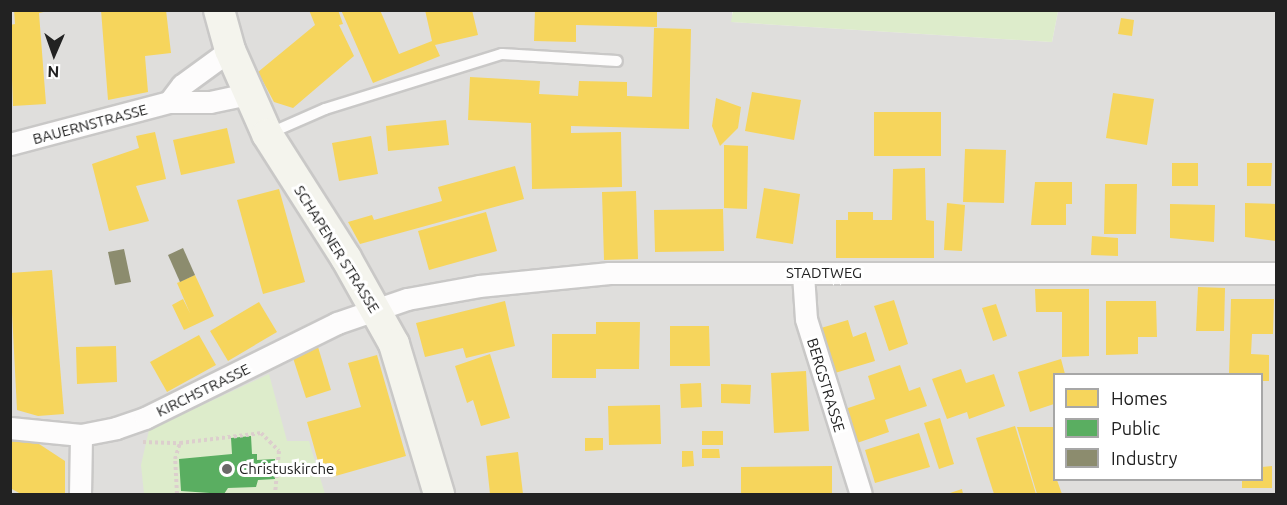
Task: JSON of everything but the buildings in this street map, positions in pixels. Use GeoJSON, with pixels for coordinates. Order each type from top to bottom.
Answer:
{"type":"FeatureCollection","features":[{"type":"Feature","properties":{"kind":"street","name":"SCHAPENER STRASSE"},"geometry":{"type":"LineString","coordinates":[[219,10],[230,50],[267,134],[376,310],[409,385],[439,495]]}},
{"type":"Feature","properties":{"kind":"street"},"geometry":{"type":"LineString","coordinates":[[169,102],[183,85],[230,50]]}},
{"type":"Feature","properties":{"kind":"street","name":"BAUERNSTRASSE"},"geometry":{"type":"LineString","coordinates":[[10,144],[169,102],[210,102],[248,94]]}},
{"type":"Feature","properties":{"kind":"street","name":"STADTWEG"},"geometry":{"type":"LineString","coordinates":[[376,310],[437,292],[574,275],[1276,273]]}},
{"type":"Feature","properties":{"kind":"street","name":"BERGSTRASSE"},"geometry":{"type":"LineString","coordinates":[[803,274],[806,320],[861,495]]}},
{"type":"Feature","properties":{"kind":"street","name":"KIRCHSTRASSE"},"geometry":{"type":"LineString","coordinates":[[81,435],[146,418],[337,323],[376,310]]}},
{"type":"Feature","properties":{"kind":"street"},"geometry":{"type":"LineString","coordinates":[[10,428],[81,435],[80,495]]}},
{"type":"Feature","properties":{"kind":"lane"},"geometry":{"type":"LineString","coordinates":[[267,134],[325,109],[502,54],[617,61]]}},
{"type":"Feature","properties":{"kind":"path"},"geometry":{"type":"LineString","coordinates":[[143,442],[180,443],[261,433],[279,451],[275,495]]}},
{"type":"Feature","properties":{"kind":"path"},"geometry":{"type":"LineString","coordinates":[[177,495],[175,459],[180,443]]}},
{"type":"Feature","properties":{"kind":"shaded area"},"geometry":{"type":"Polygon","coordinates":[[[732,10],[732,22],[1052,42],[1058,11],[1276,11],[1276,494],[11,494],[10,11],[732,10]]]}},
{"type":"Feature","properties":{"kind":"green space"},"geometry":{"type":"Polygon","coordinates":[[[733,10],[1058,11],[1052,42],[731,22],[733,10]]]}},
{"type":"Feature","properties":{"kind":"green space"},"geometry":{"type":"Polygon","coordinates":[[[269,374],[287,441],[309,441],[325,494],[144,494],[141,465],[149,430],[269,374]]]}},
{"type":"Feature","properties":{"kind":"place","name":"Christuskirche"},"geometry":{"type":"Point","coordinates":[227,469]}}]}
